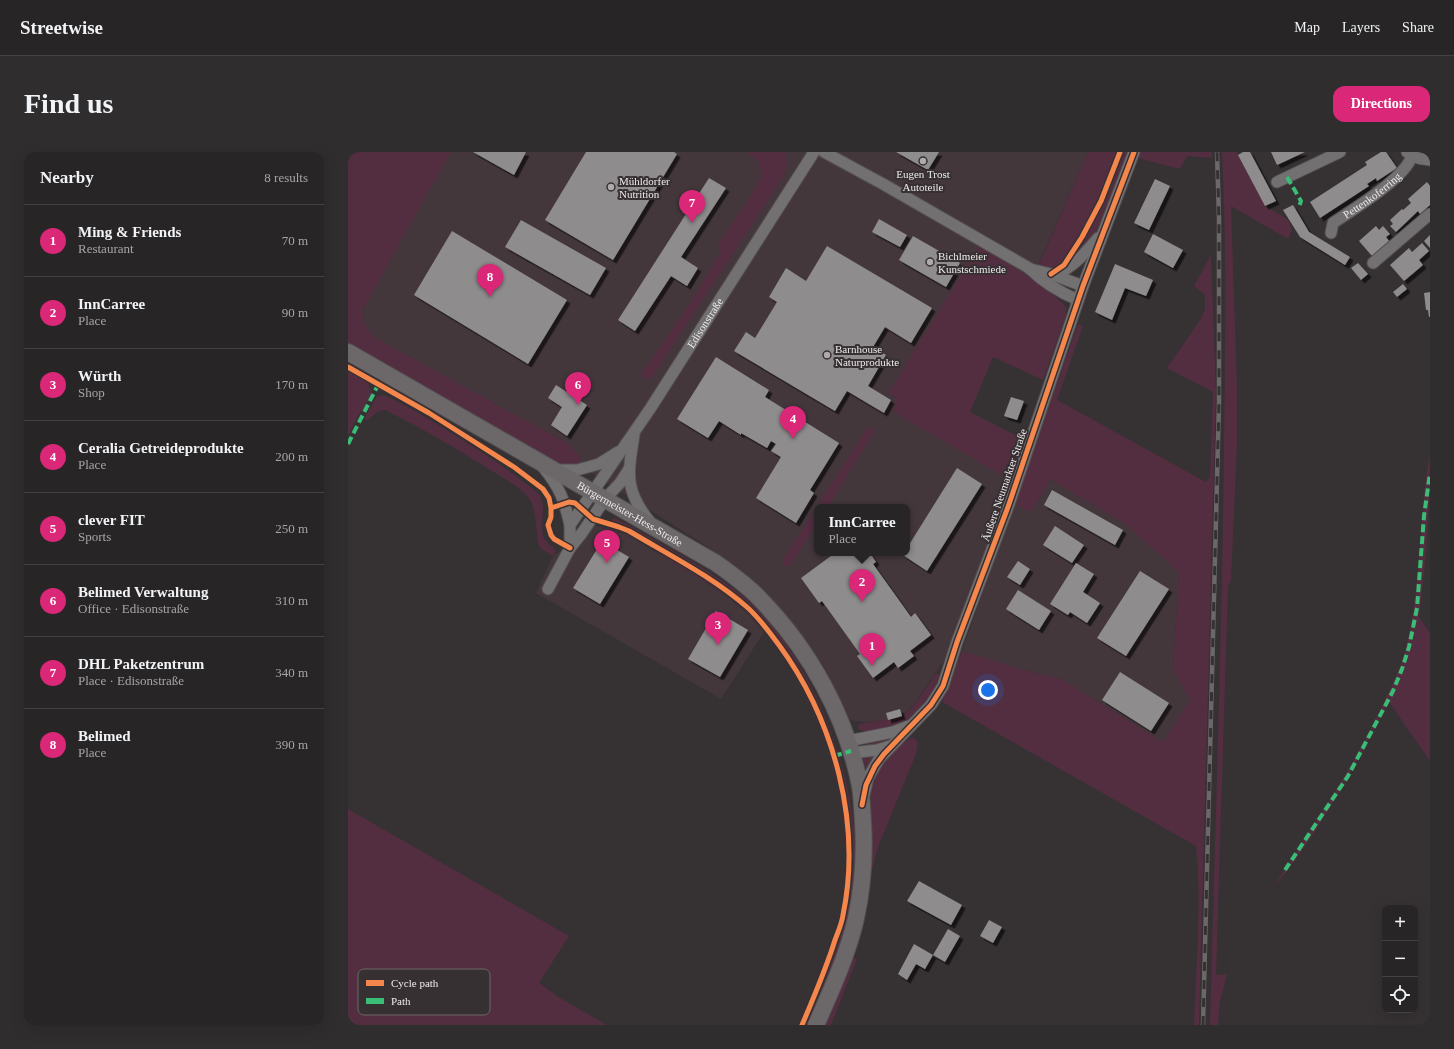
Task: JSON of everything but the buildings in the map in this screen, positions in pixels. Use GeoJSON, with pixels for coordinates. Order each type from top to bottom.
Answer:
{"type":"FeatureCollection","features":[{"type":"Feature","properties":{"kind":"main road","name":"Bürgermeister-Hess-Straße"},"geometry":{"type":"LineString","coordinates":[[348,352],[716,563],[741,582],[774,614],[798,644],[817,673],[827,692],[850,747]]}},
{"type":"Feature","properties":{"kind":"main road","name":"Äußere Neumarkter Straße"},"geometry":{"type":"LineString","coordinates":[[816,1025],[843,959],[856,918],[861,887],[864,857],[862,805],[860,787],[850,747]]}},
{"type":"Feature","properties":{"kind":"street","name":"Edisonstraße"},"geometry":{"type":"LineString","coordinates":[[599,496],[623,448],[814,152]]}},
{"type":"Feature","properties":{"kind":"street"},"geometry":{"type":"LineString","coordinates":[[824,152],[883,184],[1029,268],[1051,286],[1078,300]]}},
{"type":"Feature","properties":{"kind":"street","name":"Äußere Neumarkter Straße"},"geometry":{"type":"LineString","coordinates":[[862,805],[866,785],[871,772],[879,759],[931,705],[943,686],[957,642],[1008,507],[1083,286],[1134,152]]}},
{"type":"Feature","properties":{"kind":"street"},"geometry":{"type":"LineString","coordinates":[[1277,182],[1340,152]]}},
{"type":"Feature","properties":{"kind":"street","name":"Pettenkoferring"},"geometry":{"type":"LineString","coordinates":[[1331,233],[1331,228],[1334,223],[1398,177],[1410,162],[1410,154],[1420,159],[1430,160]]}},
{"type":"Feature","properties":{"kind":"street"},"geometry":{"type":"LineString","coordinates":[[1373,263],[1430,214]]}},
{"type":"Feature","properties":{"kind":"street"},"geometry":{"type":"LineString","coordinates":[[1053,275],[1067,270],[1075,264],[1104,231]]}},
{"type":"Feature","properties":{"kind":"street"},"geometry":{"type":"LineString","coordinates":[[1029,268],[1083,286]]}},
{"type":"Feature","properties":{"kind":"street"},"geometry":{"type":"LineString","coordinates":[[635,431],[629,469],[629,480],[632,494],[639,509],[654,527]]}},
{"type":"Feature","properties":{"kind":"street"},"geometry":{"type":"LineString","coordinates":[[554,470],[577,470],[598,464],[623,448]]}},
{"type":"Feature","properties":{"kind":"street"},"geometry":{"type":"LineString","coordinates":[[537,461],[555,482],[561,493],[570,525],[570,548]]}},
{"type":"Feature","properties":{"kind":"street"},"geometry":{"type":"LineString","coordinates":[[570,525],[599,496],[620,484],[629,469]]}},
{"type":"Feature","properties":{"kind":"street"},"geometry":{"type":"LineString","coordinates":[[548,589],[570,548],[582,534],[599,496]]}},
{"type":"Feature","properties":{"kind":"street","name":"Äußere Neumarkter Straße"},"geometry":{"type":"LineString","coordinates":[[850,747],[911,725]]}},
{"type":"Feature","properties":{"kind":"street"},"geometry":{"type":"LineString","coordinates":[[850,747],[877,750],[892,745]]}},
{"type":"Feature","properties":{"kind":"shaded area"},"geometry":{"type":"Polygon","coordinates":[[[348,152],[451,152],[362,311],[365,325],[373,336],[568,443],[580,457],[579,465],[569,466],[559,463],[348,345],[348,152]]]}},
{"type":"Feature","properties":{"kind":"shaded area"},"geometry":{"type":"Polygon","coordinates":[[[451,152],[1088,152],[1032,279],[979,247],[888,393],[898,399],[900,416],[1012,481],[946,657],[916,702],[902,716],[888,720],[865,722],[850,720],[824,667],[808,643],[758,589],[708,547],[579,465],[568,443],[373,336],[365,325],[362,311],[451,152]]]}},
{"type":"Feature","properties":{"kind":"shaded area"},"geometry":{"type":"Polygon","coordinates":[[[746,152],[786,152],[787,165],[785,174],[650,381],[640,375],[689,305],[720,252],[718,244],[751,195],[761,176],[759,161],[746,152]]]}},
{"type":"Feature","properties":{"kind":"shaded area"},"geometry":{"type":"Polygon","coordinates":[[[1088,152],[1129,152],[1105,214],[1095,234],[1070,263],[1050,271],[1038,267],[1088,152]]]}},
{"type":"Feature","properties":{"kind":"shaded area"},"geometry":{"type":"Polygon","coordinates":[[[1140,152],[1212,152],[1212,158],[1187,156],[1180,169],[1138,158],[1140,152]]]}},
{"type":"Feature","properties":{"kind":"shaded area"},"geometry":{"type":"Polygon","coordinates":[[[1222,152],[1237,152],[1266,207],[1289,221],[1292,230],[1288,239],[1231,206],[1237,385],[1237,444],[1231,581],[1228,586],[1216,975],[1227,974],[1220,1002],[1218,1025],[1210,1025],[1223,518],[1225,226],[1222,152]]]}},
{"type":"Feature","properties":{"kind":"shaded area"},"geometry":{"type":"Polygon","coordinates":[[[979,246],[1036,281],[1066,307],[1066,315],[1043,380],[993,357],[970,412],[1025,440],[1012,481],[900,416],[892,410],[898,399],[888,393],[979,246]]]}},
{"type":"Feature","properties":{"kind":"shaded area"},"geometry":{"type":"Polygon","coordinates":[[[1211,255],[1216,391],[1199,1025],[1194,1025],[1199,913],[1196,846],[942,702],[962,651],[1063,680],[1163,742],[1190,700],[1173,669],[1179,572],[1124,523],[1050,479],[1032,511],[1021,508],[1016,499],[1078,324],[1083,326],[1057,400],[1206,482],[1210,477],[1213,392],[1167,368],[1200,320],[1205,309],[1205,295],[1194,286],[1211,255]]]}},
{"type":"Feature","properties":{"kind":"shaded area"},"geometry":{"type":"Polygon","coordinates":[[[348,360],[371,373],[367,381],[371,392],[370,398],[358,416],[348,436],[348,360]]]}},
{"type":"Feature","properties":{"kind":"shaded area"},"geometry":{"type":"Polygon","coordinates":[[[382,395],[413,410],[465,441],[532,488],[540,496],[542,501],[543,535],[545,540],[556,551],[553,556],[541,549],[538,543],[534,508],[529,498],[517,487],[439,439],[385,410],[379,411],[366,421],[365,418],[377,396],[382,395]]]}},
{"type":"Feature","properties":{"kind":"shaded area"},"geometry":{"type":"Polygon","coordinates":[[[868,426],[875,431],[830,504],[818,504],[868,426]]]}},
{"type":"Feature","properties":{"kind":"shaded area"},"geometry":{"type":"Polygon","coordinates":[[[1430,454],[1427,536],[1419,617],[1430,633],[1430,761],[1389,702],[1336,798],[1306,845],[1273,888],[1347,773],[1373,725],[1403,659],[1414,608],[1425,488],[1430,454]]]}},
{"type":"Feature","properties":{"kind":"shaded area"},"geometry":{"type":"Polygon","coordinates":[[[1050,479],[1124,523],[1179,572],[1173,669],[1191,700],[1163,742],[1063,680],[962,651],[1016,499],[1032,511],[1050,479]]]}},
{"type":"Feature","properties":{"kind":"shaded area"},"geometry":{"type":"Polygon","coordinates":[[[814,511],[814,529],[790,566],[784,566],[782,561],[814,511]]]}},
{"type":"Feature","properties":{"kind":"shaded area"},"geometry":{"type":"Polygon","coordinates":[[[614,518],[637,529],[705,569],[725,582],[753,605],[777,632],[799,664],[818,699],[833,737],[845,776],[852,815],[855,854],[853,890],[841,942],[808,1025],[798,1025],[820,974],[832,939],[844,886],[845,855],[839,792],[821,732],[809,703],[794,675],[762,629],[749,615],[719,591],[649,547],[633,538],[607,528],[608,524],[614,518]]]}},
{"type":"Feature","properties":{"kind":"shaded area"},"geometry":{"type":"Polygon","coordinates":[[[595,526],[607,528],[627,535],[702,580],[746,612],[764,632],[721,699],[536,593],[553,556],[595,526]]]}},
{"type":"Feature","properties":{"kind":"shaded area"},"geometry":{"type":"Polygon","coordinates":[[[936,673],[940,675],[931,695],[910,718],[891,728],[870,731],[860,730],[858,727],[860,724],[890,719],[905,713],[920,697],[936,673]]]}},
{"type":"Feature","properties":{"kind":"shaded area"},"geometry":{"type":"Polygon","coordinates":[[[913,737],[918,742],[916,754],[878,847],[871,874],[871,792],[873,776],[879,764],[902,743],[913,737]]]}},
{"type":"Feature","properties":{"kind":"shaded area"},"geometry":{"type":"Polygon","coordinates":[[[892,739],[882,744],[861,744],[862,742],[892,739]]]}},
{"type":"Feature","properties":{"kind":"shaded area"},"geometry":{"type":"Polygon","coordinates":[[[862,756],[875,756],[866,769],[862,756]]]}},
{"type":"Feature","properties":{"kind":"shaded area"},"geometry":{"type":"Polygon","coordinates":[[[348,809],[569,936],[539,983],[560,998],[607,1025],[348,1025],[348,809]]]}},
{"type":"Feature","properties":{"kind":"shaded area"},"geometry":{"type":"Polygon","coordinates":[[[852,957],[857,959],[831,1025],[825,1025],[852,957]]]}},
{"type":"Feature","properties":{"kind":"railway"},"geometry":{"type":"LineString","coordinates":[[1203,1025],[1219,402],[1219,219],[1217,152]]}},
{"type":"Feature","properties":{"kind":"marked path"},"geometry":{"type":"LineString","coordinates":[[1287,177],[1301,201],[1299,207]]}},
{"type":"Feature","properties":{"kind":"marked path"},"geometry":{"type":"LineString","coordinates":[[348,444],[378,385]]}},
{"type":"Feature","properties":{"kind":"marked path"},"geometry":{"type":"LineString","coordinates":[[1285,870],[1348,776],[1393,691],[1402,669],[1409,647],[1417,608],[1424,516],[1430,473]]}},
{"type":"Feature","properties":{"kind":"marked path"},"geometry":{"type":"LineString","coordinates":[[834,756],[851,751]]}},
{"type":"Feature","properties":{"kind":"cycle path"},"geometry":{"type":"LineString","coordinates":[[1051,274],[1064,265],[1082,237],[1101,201],[1120,152]]}},
{"type":"Feature","properties":{"kind":"cycle path"},"geometry":{"type":"LineString","coordinates":[[862,805],[866,785],[875,766],[884,754],[931,705],[943,686],[957,642],[1008,507],[1083,286],[1134,152]]}},
{"type":"Feature","properties":{"kind":"cycle path"},"geometry":{"type":"LineString","coordinates":[[348,367],[429,413],[514,467],[543,489],[549,498],[551,508],[569,502],[575,503],[593,519],[629,531],[706,576],[748,608],[761,621],[779,645],[798,674],[815,706],[828,739],[839,774],[846,809],[849,845],[848,880],[842,921],[824,972],[802,1025]]}},
{"type":"Feature","properties":{"kind":"cycle path"},"geometry":{"type":"LineString","coordinates":[[551,508],[551,517],[548,525],[551,535],[554,539],[570,548]]}},
{"type":"Feature","properties":{"kind":"place","name":"Eugen Trost Autoteile"},"geometry":{"type":"Point","coordinates":[923,161]}},
{"type":"Feature","properties":{"kind":"place","name":"Mühldorfer Nutrition"},"geometry":{"type":"Point","coordinates":[611,187]}},
{"type":"Feature","properties":{"kind":"place","name":"DHL Paketzentrum"},"geometry":{"type":"Point","coordinates":[692,223]}},
{"type":"Feature","properties":{"kind":"place","name":"Bichlmeier Kunstschmiede"},"geometry":{"type":"Point","coordinates":[930,262]}},
{"type":"Feature","properties":{"kind":"place","name":"Belimed"},"geometry":{"type":"Point","coordinates":[490,297]}},
{"type":"Feature","properties":{"kind":"place","name":"Barnhouse Naturprodukte"},"geometry":{"type":"Point","coordinates":[827,355]}},
{"type":"Feature","properties":{"kind":"place","name":"Belimed Verwaltung"},"geometry":{"type":"Point","coordinates":[578,405]}},
{"type":"Feature","properties":{"kind":"place","name":"Ceralia Getreideprodukte"},"geometry":{"type":"Point","coordinates":[793,439]}},
{"type":"Feature","properties":{"kind":"place","name":"clever FIT"},"geometry":{"type":"Point","coordinates":[607,563]}},
{"type":"Feature","properties":{"kind":"place","name":"InnCarree"},"geometry":{"type":"Point","coordinates":[862,602]}},
{"type":"Feature","properties":{"kind":"place","name":"Würth"},"geometry":{"type":"Point","coordinates":[718,645]}},
{"type":"Feature","properties":{"kind":"place","name":"Ming & Friends"},"geometry":{"type":"Point","coordinates":[872,666]}}]}
